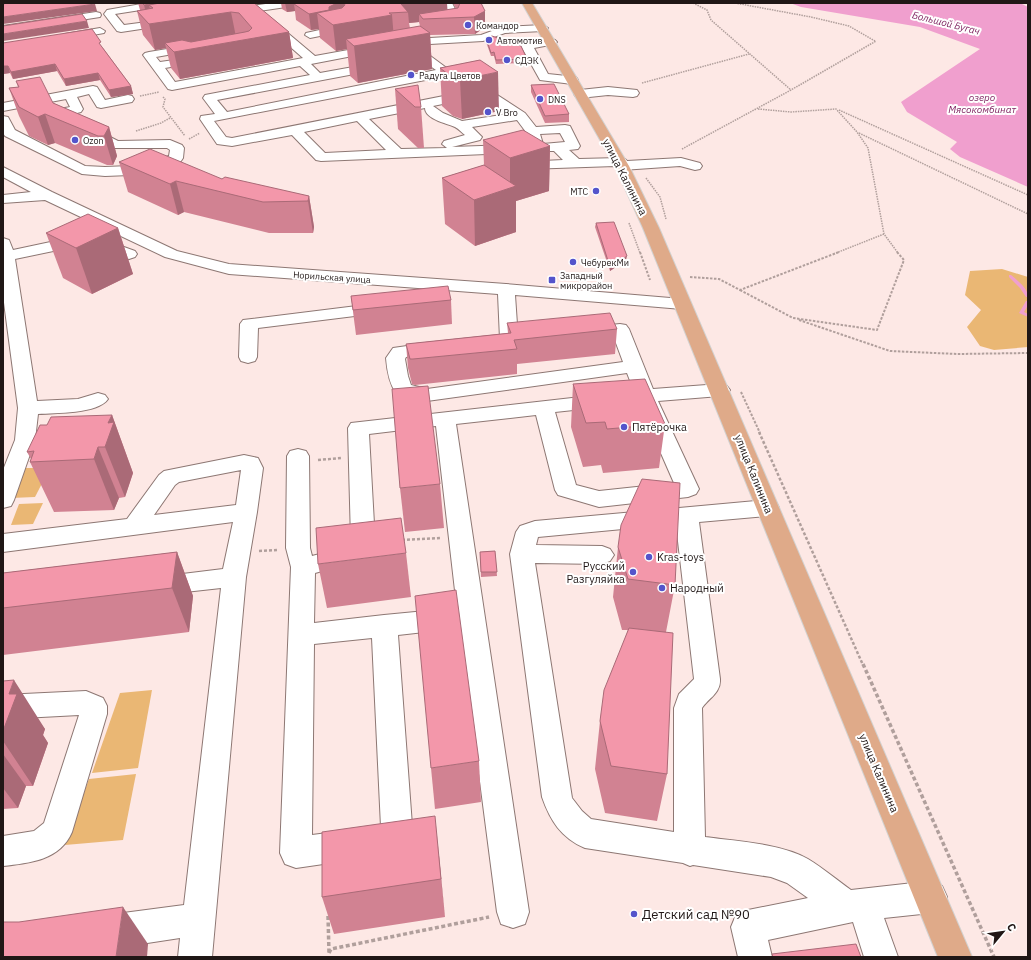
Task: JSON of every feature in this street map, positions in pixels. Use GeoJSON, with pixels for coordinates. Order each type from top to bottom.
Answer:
{"type":"FeatureCollection","features":[{"type":"Feature","properties":{"kind":"main road","name":"улица Калинина"},"geometry":{"type":"LineString","coordinates":[[527,3],[543,28],[621,164],[651,228],[687,294],[729,388],[768,508],[955,957]]}},
{"type":"Feature","properties":{"kind":"street"},"geometry":{"type":"LineString","coordinates":[[161,3],[111,12],[109,14],[121,29],[183,20]]}},
{"type":"Feature","properties":{"kind":"street"},"geometry":{"type":"LineString","coordinates":[[225,3],[235,12]]}},
{"type":"Feature","properties":{"kind":"street"},"geometry":{"type":"LineString","coordinates":[[218,14],[293,3]]}},
{"type":"Feature","properties":{"kind":"street"},"geometry":{"type":"LineString","coordinates":[[424,25],[454,22],[455,19],[445,4]]}},
{"type":"Feature","properties":{"kind":"street"},"geometry":{"type":"LineString","coordinates":[[3,29],[96,15]]}},
{"type":"Feature","properties":{"kind":"street"},"geometry":{"type":"LineString","coordinates":[[195,96],[314,73],[307,61],[262,21],[281,18]]}},
{"type":"Feature","properties":{"kind":"street"},"geometry":{"type":"LineString","coordinates":[[172,86],[307,61],[416,36],[430,41],[483,38],[502,30],[543,28]]}},
{"type":"Feature","properties":{"kind":"street"},"geometry":{"type":"LineString","coordinates":[[310,35],[346,29]]}},
{"type":"Feature","properties":{"kind":"street"},"geometry":{"type":"LineString","coordinates":[[55,38],[100,31]]}},
{"type":"Feature","properties":{"kind":"street"},"geometry":{"type":"LineString","coordinates":[[551,42],[527,46],[544,76],[572,80]]}},
{"type":"Feature","properties":{"kind":"street"},"geometry":{"type":"LineString","coordinates":[[180,96],[146,52],[209,45]]}},
{"type":"Feature","properties":{"kind":"street"},"geometry":{"type":"LineString","coordinates":[[224,116],[209,98],[425,57],[484,92],[520,116],[531,129],[538,148]]}},
{"type":"Feature","properties":{"kind":"street"},"geometry":{"type":"LineString","coordinates":[[156,66],[185,61],[197,63],[215,60]]}},
{"type":"Feature","properties":{"kind":"street"},"geometry":{"type":"LineString","coordinates":[[457,76],[337,93],[206,119],[222,142],[232,142],[484,92]]}},
{"type":"Feature","properties":{"kind":"street"},"geometry":{"type":"LineString","coordinates":[[319,77],[337,93]]}},
{"type":"Feature","properties":{"kind":"street"},"geometry":{"type":"LineString","coordinates":[[3,107],[93,90],[101,104],[128,99]]}},
{"type":"Feature","properties":{"kind":"street"},"geometry":{"type":"LineString","coordinates":[[580,94],[608,92],[633,93]]}},
{"type":"Feature","properties":{"kind":"street"},"geometry":{"type":"LineString","coordinates":[[3,120],[10,133],[82,170],[143,169],[176,158],[177,148],[170,144],[116,145],[70,122],[60,113],[77,108],[70,95]]}},
{"type":"Feature","properties":{"kind":"street"},"geometry":{"type":"LineString","coordinates":[[431,115],[461,125],[475,137]]}},
{"type":"Feature","properties":{"kind":"street"},"geometry":{"type":"LineString","coordinates":[[461,125],[520,116]]}},
{"type":"Feature","properties":{"kind":"street"},"geometry":{"type":"LineString","coordinates":[[360,117],[398,154]]}},
{"type":"Feature","properties":{"kind":"street"},"geometry":{"type":"LineString","coordinates":[[372,129],[387,126]]}},
{"type":"Feature","properties":{"kind":"street"},"geometry":{"type":"LineString","coordinates":[[295,130],[321,157],[573,146],[565,129],[514,130]]}},
{"type":"Feature","properties":{"kind":"street"},"geometry":{"type":"LineString","coordinates":[[432,152],[441,146],[491,134]]}},
{"type":"Feature","properties":{"kind":"street"},"geometry":{"type":"LineString","coordinates":[[557,146],[574,162]]}},
{"type":"Feature","properties":{"kind":"street"},"geometry":{"type":"LineString","coordinates":[[527,166],[574,162],[621,164],[681,162],[695,166]]}},
{"type":"Feature","properties":{"kind":"street","name":"Норильская улица"},"geometry":{"type":"LineString","coordinates":[[3,171],[47,195],[171,254],[229,270],[506,289],[687,294]]}},
{"type":"Feature","properties":{"kind":"street"},"geometry":{"type":"LineString","coordinates":[[3,199],[47,195]]}},
{"type":"Feature","properties":{"kind":"street"},"geometry":{"type":"LineString","coordinates":[[3,500],[25,440],[28,408],[4,249],[88,239],[129,254]]}},
{"type":"Feature","properties":{"kind":"street"},"geometry":{"type":"LineString","coordinates":[[438,300],[454,286]]}},
{"type":"Feature","properties":{"kind":"street"},"geometry":{"type":"LineString","coordinates":[[506,289],[509,339]]}},
{"type":"Feature","properties":{"kind":"street"},"geometry":{"type":"LineString","coordinates":[[248,357],[249,324],[395,306]]}},
{"type":"Feature","properties":{"kind":"street"},"geometry":{"type":"LineString","coordinates":[[544,408],[566,490],[599,499],[688,489],[645,395],[620,329],[573,333]]}},
{"type":"Feature","properties":{"kind":"street"},"geometry":{"type":"LineString","coordinates":[[455,346],[400,352],[395,358],[398,376],[403,389],[427,396],[634,366]]}},
{"type":"Feature","properties":{"kind":"street"},"geometry":{"type":"LineString","coordinates":[[303,567],[351,555],[363,542],[358,428],[445,420],[645,395],[729,388]]}},
{"type":"Feature","properties":{"kind":"street"},"geometry":{"type":"LineString","coordinates":[[28,408],[79,404],[98,399]]}},
{"type":"Feature","properties":{"kind":"street"},"geometry":{"type":"LineString","coordinates":[[445,420],[471,617],[513,912]]}},
{"type":"Feature","properties":{"kind":"street"},"geometry":{"type":"LineString","coordinates":[[298,458],[298,548],[303,567],[296,853],[397,839],[384,626]]}},
{"type":"Feature","properties":{"kind":"street"},"geometry":{"type":"LineString","coordinates":[[134,527],[167,480],[172,476],[244,462],[250,463],[252,468],[246,512],[234,577],[196,957]]}},
{"type":"Feature","properties":{"kind":"street"},"geometry":{"type":"LineString","coordinates":[[768,508],[535,529],[528,532],[522,554],[556,789],[560,807],[577,828],[585,834],[771,862],[796,870],[855,906],[881,957]]}},
{"type":"Feature","properties":{"kind":"street"},"geometry":{"type":"LineString","coordinates":[[3,543],[246,512]]}},
{"type":"Feature","properties":{"kind":"street"},"geometry":{"type":"LineString","coordinates":[[687,516],[707,679],[707,684],[689,702],[688,708],[690,850]]}},
{"type":"Feature","properties":{"kind":"street"},"geometry":{"type":"LineString","coordinates":[[522,554],[602,555]]}},
{"type":"Feature","properties":{"kind":"street"},"geometry":{"type":"LineString","coordinates":[[134,589],[234,577]]}},
{"type":"Feature","properties":{"kind":"street"},"geometry":{"type":"LineString","coordinates":[[302,635],[471,617]]}},
{"type":"Feature","properties":{"kind":"street"},"geometry":{"type":"LineString","coordinates":[[3,707],[86,703],[93,706],[93,714],[57,832],[49,841],[37,846],[3,852]]}},
{"type":"Feature","properties":{"kind":"street"},"geometry":{"type":"LineString","coordinates":[[756,957],[748,927],[855,906],[931,897]]}},
{"type":"Feature","properties":{"kind":"street"},"geometry":{"type":"LineString","coordinates":[[82,936],[200,919]]}},
{"type":"Feature","properties":{"kind":"path"},"geometry":{"type":"LineString","coordinates":[[693,3],[707,10],[711,20],[791,90]]}},
{"type":"Feature","properties":{"kind":"path"},"geometry":{"type":"LineString","coordinates":[[679,150],[791,90],[876,41],[849,26],[811,16],[735,3]]}},
{"type":"Feature","properties":{"kind":"path"},"geometry":{"type":"LineString","coordinates":[[608,92],[750,54]]}},
{"type":"Feature","properties":{"kind":"path"},"geometry":{"type":"LineString","coordinates":[[128,99],[160,92],[165,100],[163,108],[188,140],[193,136],[212,128]]}},
{"type":"Feature","properties":{"kind":"path"},"geometry":{"type":"LineString","coordinates":[[758,109],[791,112],[836,109],[1028,195]]}},
{"type":"Feature","properties":{"kind":"path"},"geometry":{"type":"LineString","coordinates":[[793,318],[877,330],[904,260],[884,234],[868,148],[857,132],[836,109]]}},
{"type":"Feature","properties":{"kind":"path"},"geometry":{"type":"LineString","coordinates":[[857,132],[1028,214]]}},
{"type":"Feature","properties":{"kind":"path"},"geometry":{"type":"LineString","coordinates":[[628,221],[650,280]]}},
{"type":"Feature","properties":{"kind":"path"},"geometry":{"type":"LineString","coordinates":[[740,290],[884,234]]}},
{"type":"Feature","properties":{"kind":"path"},"geometry":{"type":"LineString","coordinates":[[687,294],[690,277],[719,279],[793,318],[890,351],[957,354],[1028,354]]}},
{"type":"Feature","properties":{"kind":"path"},"geometry":{"type":"LineString","coordinates":[[729,388],[994,957]]}},
{"type":"Feature","properties":{"kind":"path"},"geometry":{"type":"LineString","coordinates":[[298,458],[360,457]]}},
{"type":"Feature","properties":{"kind":"path"},"geometry":{"type":"LineString","coordinates":[[328,908],[329,953],[331,949],[513,912]]}},
{"type":"Feature","properties":{"kind":"shaded area"},"geometry":{"type":"Polygon","coordinates":[[[1002,269],[1028,277],[1028,347],[994,350],[980,346],[967,327],[981,310],[965,295],[970,271],[1002,269]]]}},
{"type":"Feature","properties":{"kind":"shaded area"},"geometry":{"type":"Polygon","coordinates":[[[24,468],[50,468],[35,497],[11,498],[24,468]]]}},
{"type":"Feature","properties":{"kind":"shaded area"},"geometry":{"type":"Polygon","coordinates":[[[43,503],[33,524],[11,525],[19,504],[43,503]]]}},
{"type":"Feature","properties":{"kind":"shaded area"},"geometry":{"type":"Polygon","coordinates":[[[152,690],[138,768],[92,773],[120,693],[152,690]]]}},
{"type":"Feature","properties":{"kind":"shaded area"},"geometry":{"type":"Polygon","coordinates":[[[136,774],[123,840],[65,845],[89,779],[136,774]]]}},
{"type":"Feature","properties":{"kind":"water","name":"озеро Мясокомбинат"},"geometry":{"type":"Polygon","coordinates":[[[790,3],[1020,3],[1028,7],[1028,187],[960,157],[950,149],[957,142],[907,112],[901,102],[980,49],[920,27],[801,7],[790,3]]]}},
{"type":"Feature","properties":{"kind":"building"},"geometry":{"type":"Polygon","coordinates":[[[142,3],[155,3],[144,5],[142,3]]]}},
{"type":"Feature","properties":{"kind":"building"},"geometry":{"type":"Polygon","coordinates":[[[160,3],[254,3],[289,32],[174,52],[165,43],[182,40],[191,42],[245,32],[252,28],[239,13],[231,12],[149,24],[137,11],[153,8],[149,5],[160,3]]]}},
{"type":"Feature","properties":{"kind":"building"},"geometry":{"type":"Polygon","coordinates":[[[337,3],[329,7],[329,10],[309,14],[294,4],[337,3]]]}},
{"type":"Feature","properties":{"kind":"building"},"geometry":{"type":"Polygon","coordinates":[[[344,3],[401,3],[408,12],[389,13],[392,15],[333,25],[317,13],[342,8],[345,5],[344,3]]]}},
{"type":"Feature","properties":{"kind":"building"},"geometry":{"type":"Polygon","coordinates":[[[460,3],[481,3],[485,11],[474,17],[423,19],[419,14],[458,8],[460,3]]]}},
{"type":"Feature","properties":{"kind":"building"},"geometry":{"type":"Polygon","coordinates":[[[3,4],[95,4],[3,17],[3,4]]]}},
{"type":"Feature","properties":{"kind":"building"},"geometry":{"type":"Polygon","coordinates":[[[82,14],[87,21],[3,34],[3,26],[82,14]]]}},
{"type":"Feature","properties":{"kind":"building"},"geometry":{"type":"Polygon","coordinates":[[[420,26],[430,33],[354,46],[346,39],[420,26]]]}},
{"type":"Feature","properties":{"kind":"building"},"geometry":{"type":"Polygon","coordinates":[[[92,29],[101,42],[99,43],[131,86],[109,90],[98,73],[64,79],[55,64],[11,72],[8,66],[3,66],[3,43],[92,29]]]}},
{"type":"Feature","properties":{"kind":"building"},"geometry":{"type":"Polygon","coordinates":[[[492,36],[521,46],[527,59],[496,60],[494,52],[491,53],[486,38],[492,36]]]}},
{"type":"Feature","properties":{"kind":"building"},"geometry":{"type":"Polygon","coordinates":[[[480,60],[498,72],[460,80],[452,77],[440,68],[480,60]]]}},
{"type":"Feature","properties":{"kind":"building"},"geometry":{"type":"Polygon","coordinates":[[[40,77],[53,103],[109,127],[104,136],[98,136],[45,114],[38,117],[19,107],[9,88],[19,87],[16,81],[40,77]]]}},
{"type":"Feature","properties":{"kind":"building"},"geometry":{"type":"Polygon","coordinates":[[[554,84],[569,114],[545,116],[531,85],[554,84]]]}},
{"type":"Feature","properties":{"kind":"building"},"geometry":{"type":"Polygon","coordinates":[[[418,85],[421,107],[415,107],[395,89],[418,85]]]}},
{"type":"Feature","properties":{"kind":"building"},"geometry":{"type":"Polygon","coordinates":[[[523,130],[550,146],[510,158],[483,140],[523,130]]]}},
{"type":"Feature","properties":{"kind":"building"},"geometry":{"type":"Polygon","coordinates":[[[150,149],[222,179],[225,177],[309,196],[308,201],[263,202],[176,181],[170,184],[119,162],[150,149]]]}},
{"type":"Feature","properties":{"kind":"building"},"geometry":{"type":"Polygon","coordinates":[[[484,165],[516,186],[474,200],[442,178],[484,165]]]}},
{"type":"Feature","properties":{"kind":"building"},"geometry":{"type":"Polygon","coordinates":[[[88,214],[118,228],[76,248],[46,233],[88,214]]]}},
{"type":"Feature","properties":{"kind":"building"},"geometry":{"type":"Polygon","coordinates":[[[614,222],[627,256],[610,267],[596,223],[614,222]]]}},
{"type":"Feature","properties":{"kind":"building"},"geometry":{"type":"Polygon","coordinates":[[[448,286],[451,300],[353,310],[351,296],[448,286]]]}},
{"type":"Feature","properties":{"kind":"building"},"geometry":{"type":"Polygon","coordinates":[[[610,313],[617,329],[514,340],[517,349],[410,359],[406,344],[511,333],[507,323],[610,313]]]}},
{"type":"Feature","properties":{"kind":"building"},"geometry":{"type":"Polygon","coordinates":[[[645,379],[665,424],[607,429],[605,422],[586,423],[573,384],[645,379]]]}},
{"type":"Feature","properties":{"kind":"building"},"geometry":{"type":"Polygon","coordinates":[[[428,386],[440,484],[400,488],[392,389],[428,386]]]}},
{"type":"Feature","properties":{"kind":"building"},"geometry":{"type":"Polygon","coordinates":[[[112,415],[108,423],[114,422],[105,447],[98,447],[94,459],[30,462],[34,451],[27,452],[40,425],[47,425],[51,417],[112,415]]]}},
{"type":"Feature","properties":{"kind":"building"},"geometry":{"type":"Polygon","coordinates":[[[642,479],[680,483],[675,585],[628,579],[618,547],[621,525],[642,479]]]}},
{"type":"Feature","properties":{"kind":"building"},"geometry":{"type":"Polygon","coordinates":[[[401,518],[406,553],[318,564],[316,528],[401,518]]]}},
{"type":"Feature","properties":{"kind":"building"},"geometry":{"type":"Polygon","coordinates":[[[495,551],[497,572],[481,572],[480,552],[495,551]]]}},
{"type":"Feature","properties":{"kind":"building"},"geometry":{"type":"Polygon","coordinates":[[[177,552],[172,588],[3,608],[3,573],[177,552]]]}},
{"type":"Feature","properties":{"kind":"building"},"geometry":{"type":"Polygon","coordinates":[[[456,590],[479,761],[431,768],[415,596],[456,590]]]}},
{"type":"Feature","properties":{"kind":"building"},"geometry":{"type":"Polygon","coordinates":[[[629,628],[673,633],[667,774],[611,766],[600,721],[604,690],[629,628]]]}},
{"type":"Feature","properties":{"kind":"building"},"geometry":{"type":"Polygon","coordinates":[[[14,680],[9,694],[17,694],[3,731],[3,681],[14,680]]]}},
{"type":"Feature","properties":{"kind":"building"},"geometry":{"type":"Polygon","coordinates":[[[435,816],[441,879],[322,897],[322,832],[435,816]]]}},
{"type":"Feature","properties":{"kind":"building"},"geometry":{"type":"Polygon","coordinates":[[[123,907],[116,957],[3,957],[3,922],[19,922],[123,907]]]}},
{"type":"Feature","properties":{"kind":"building"},"geometry":{"type":"Polygon","coordinates":[[[856,944],[861,957],[773,957],[772,954],[856,944]]]}},
{"type":"Feature","properties":{"kind":"waterway"},"geometry":{"type":"LineString","coordinates":[[1010,276],[1022,287],[1028,296]]}},
{"type":"Feature","properties":{"kind":"waterway"},"geometry":{"type":"LineString","coordinates":[[1028,302],[1021,313],[1028,316]]}},
{"type":"Feature","properties":{"kind":"place","name":"Командор"},"geometry":{"type":"Point","coordinates":[468,25]}},
{"type":"Feature","properties":{"kind":"place","name":"Автомотив"},"geometry":{"type":"Point","coordinates":[489,40]}},
{"type":"Feature","properties":{"kind":"place","name":"СДЭК"},"geometry":{"type":"Point","coordinates":[507,60]}},
{"type":"Feature","properties":{"kind":"place","name":"Радуга Цветов"},"geometry":{"type":"Point","coordinates":[411,75]}},
{"type":"Feature","properties":{"kind":"place","name":"DNS"},"geometry":{"type":"Point","coordinates":[540,99]}},
{"type":"Feature","properties":{"kind":"place","name":"V Bro"},"geometry":{"type":"Point","coordinates":[488,112]}},
{"type":"Feature","properties":{"kind":"place","name":"Ozon"},"geometry":{"type":"Point","coordinates":[75,140]}},
{"type":"Feature","properties":{"kind":"place","name":"МТС"},"geometry":{"type":"Point","coordinates":[596,191]}},
{"type":"Feature","properties":{"kind":"place","name":"ЧебурекМи"},"geometry":{"type":"Point","coordinates":[573,262]}},
{"type":"Feature","properties":{"kind":"place","name":"Западный микрорайон"},"geometry":{"type":"Point","coordinates":[552,280]}},
{"type":"Feature","properties":{"kind":"place","name":"Пятёрочка"},"geometry":{"type":"Point","coordinates":[624,427]}},
{"type":"Feature","properties":{"kind":"place","name":"Kras-toys"},"geometry":{"type":"Point","coordinates":[649,557]}},
{"type":"Feature","properties":{"kind":"place","name":"Русский Разгуляйка"},"geometry":{"type":"Point","coordinates":[633,572]}},
{"type":"Feature","properties":{"kind":"place","name":"Народный"},"geometry":{"type":"Point","coordinates":[662,588]}},
{"type":"Feature","properties":{"kind":"place","name":"Детский сад №90"},"geometry":{"type":"Point","coordinates":[634,914]}},
{"type":"Feature","properties":{"kind":"water label","name":"Большой Бугач"},"geometry":{"type":"Point","coordinates":[946,23]}}]}
